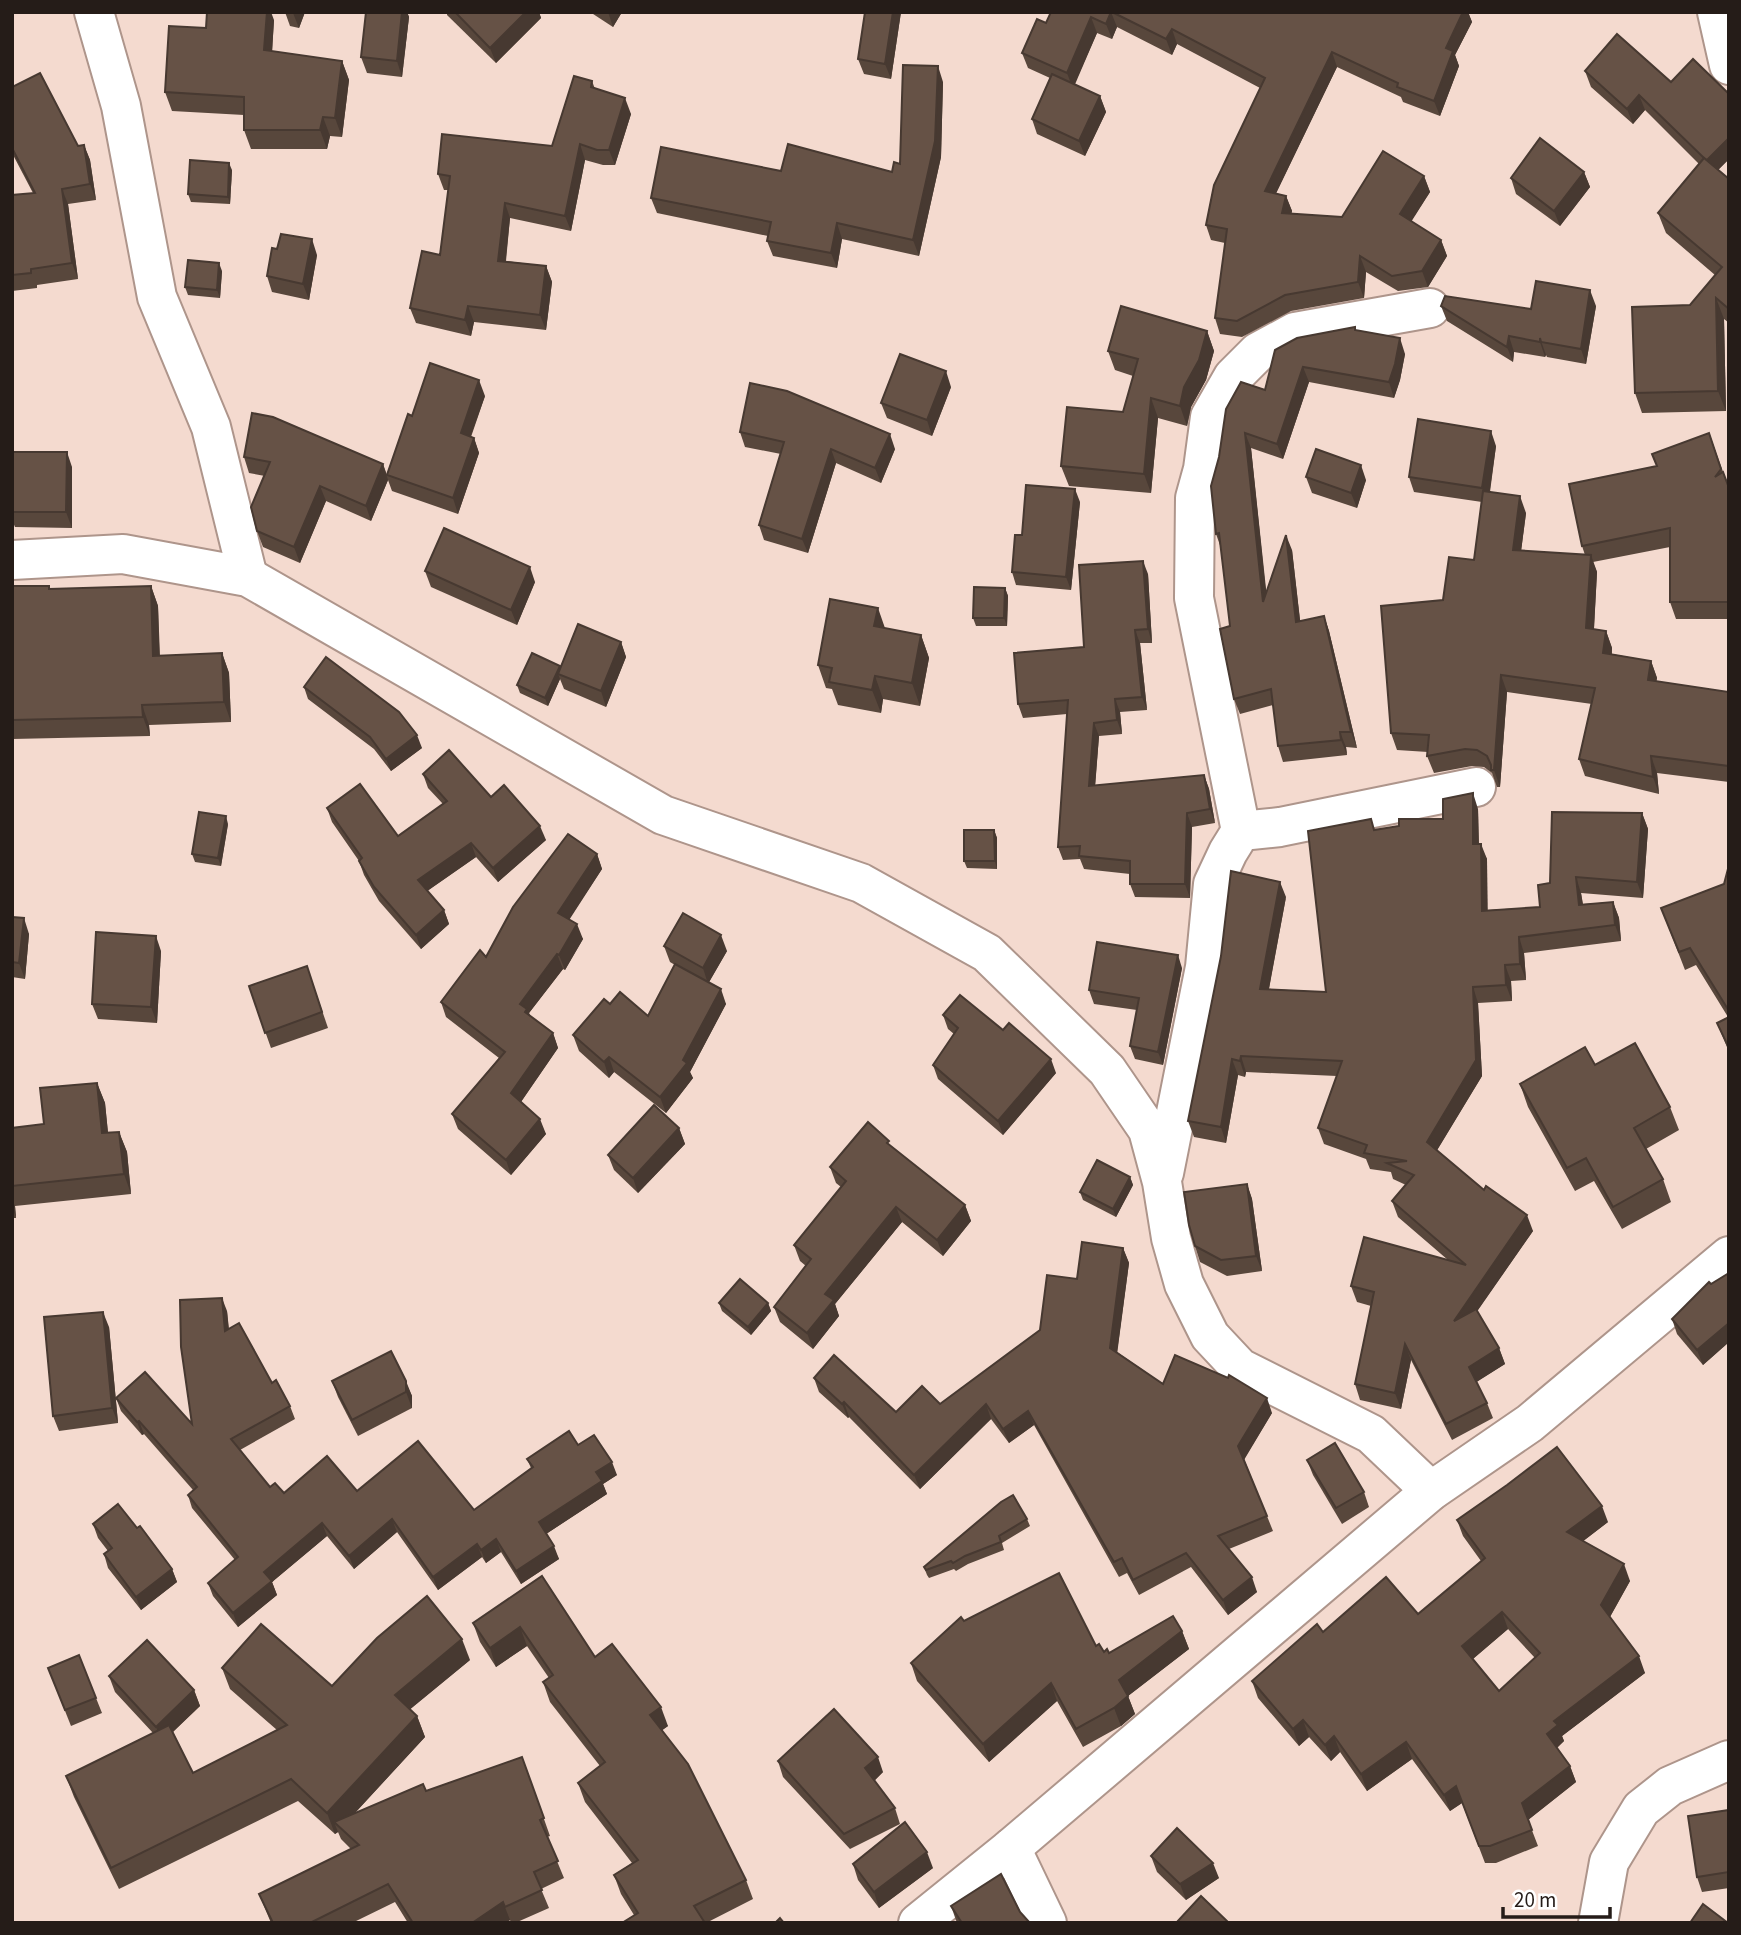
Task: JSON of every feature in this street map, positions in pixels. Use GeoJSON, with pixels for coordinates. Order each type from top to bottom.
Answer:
{"type":"FeatureCollection","features":[{"type":"Feature","properties":{"kind":"street"},"geometry":{"type":"LineString","coordinates":[[94,12],[121,106],[157,297],[211,427],[248,577]]}},
{"type":"Feature","properties":{"kind":"street"},"geometry":{"type":"LineString","coordinates":[[1717,12],[1729,65]]}},
{"type":"Feature","properties":{"kind":"street"},"geometry":{"type":"LineString","coordinates":[[1162,1182],[1205,967],[1213,884],[1241,831],[1194,598],[1195,498],[1203,468],[1210,417],[1233,377],[1249,360],[1258,352],[1295,332],[1430,308]]}},
{"type":"Feature","properties":{"kind":"street"},"geometry":{"type":"LineString","coordinates":[[19,569],[122,554],[248,577],[663,815],[861,883],[987,953],[1107,1070],[1148,1130],[1162,1182],[1171,1238],[1184,1284],[1210,1336],[1240,1368],[1371,1434],[1431,1491]]}},
{"type":"Feature","properties":{"kind":"street"},"geometry":{"type":"LineString","coordinates":[[1241,831],[1280,827],[1476,787]]}},
{"type":"Feature","properties":{"kind":"street"},"geometry":{"type":"LineString","coordinates":[[918,1923],[1431,1491],[1530,1423],[1729,1256]]}},
{"type":"Feature","properties":{"kind":"street"},"geometry":{"type":"LineString","coordinates":[[1598,1923],[1609,1862],[1641,1809],[1670,1786],[1729,1760]]}},
{"type":"Feature","properties":{"kind":"street"},"geometry":{"type":"LineString","coordinates":[[1010,1848],[1047,1923]]}},
{"type":"Feature","properties":{"kind":"building"},"geometry":{"type":"Polygon","coordinates":[[[207,12],[267,12],[264,50],[342,61],[335,118],[323,117],[320,130],[244,130],[244,97],[165,92],[169,26],[206,28],[207,12]]]}},
{"type":"Feature","properties":{"kind":"building"},"geometry":{"type":"Polygon","coordinates":[[[366,12],[402,12],[397,61],[361,57],[366,12]]]}},
{"type":"Feature","properties":{"kind":"building"},"geometry":{"type":"Polygon","coordinates":[[[455,12],[526,12],[490,48],[455,12]]]}},
{"type":"Feature","properties":{"kind":"building"},"geometry":{"type":"Polygon","coordinates":[[[865,12],[893,12],[885,64],[858,59],[865,12]]]}},
{"type":"Feature","properties":{"kind":"building"},"geometry":{"type":"Polygon","coordinates":[[[1051,12],[1111,12],[1106,24],[1091,17],[1067,73],[1022,53],[1037,19],[1046,23],[1051,12]]]}},
{"type":"Feature","properties":{"kind":"building"},"geometry":{"type":"Polygon","coordinates":[[[1112,12],[1463,12],[1446,48],[1453,51],[1434,101],[1397,87],[1398,83],[1332,52],[1265,191],[1286,196],[1282,213],[1342,217],[1383,151],[1424,176],[1400,214],[1441,240],[1422,271],[1392,276],[1360,256],[1358,282],[1285,295],[1237,321],[1215,318],[1227,229],[1206,225],[1214,185],[1265,78],[1172,29],[1166,39],[1112,12]]]}},
{"type":"Feature","properties":{"kind":"building"},"geometry":{"type":"Polygon","coordinates":[[[1617,34],[1671,82],[1693,59],[1729,94],[1729,138],[1707,160],[1639,95],[1627,109],[1585,71],[1617,34]]]}},
{"type":"Feature","properties":{"kind":"building"},"geometry":{"type":"Polygon","coordinates":[[[903,65],[938,66],[935,141],[913,240],[837,223],[831,253],[767,241],[771,222],[651,198],[661,147],[781,171],[788,144],[892,172],[894,162],[900,164],[903,65]]]}},
{"type":"Feature","properties":{"kind":"building"},"geometry":{"type":"Polygon","coordinates":[[[40,73],[78,146],[84,145],[90,184],[62,189],[72,263],[31,269],[31,273],[12,275],[12,195],[35,193],[12,148],[12,87],[40,73]]]}},
{"type":"Feature","properties":{"kind":"building"},"geometry":{"type":"Polygon","coordinates":[[[1052,74],[1100,96],[1079,141],[1032,119],[1052,74]]]}},
{"type":"Feature","properties":{"kind":"building"},"geometry":{"type":"Polygon","coordinates":[[[574,76],[592,81],[591,87],[625,98],[609,150],[597,150],[580,144],[565,216],[505,203],[498,261],[546,266],[540,315],[468,306],[465,320],[410,308],[422,251],[440,255],[450,176],[438,174],[442,134],[552,146],[574,76]]]}},
{"type":"Feature","properties":{"kind":"building"},"geometry":{"type":"Polygon","coordinates":[[[1540,138],[1584,172],[1554,211],[1511,178],[1540,138]]]}},
{"type":"Feature","properties":{"kind":"building"},"geometry":{"type":"Polygon","coordinates":[[[1704,158],[1729,179],[1729,309],[1716,298],[1718,391],[1635,393],[1632,307],[1690,305],[1722,267],[1658,213],[1704,158]]]}},
{"type":"Feature","properties":{"kind":"building"},"geometry":{"type":"Polygon","coordinates":[[[190,160],[229,163],[228,197],[188,194],[190,160]]]}},
{"type":"Feature","properties":{"kind":"building"},"geometry":{"type":"Polygon","coordinates":[[[281,234],[312,239],[303,284],[267,276],[272,248],[277,249],[281,234]]]}},
{"type":"Feature","properties":{"kind":"building"},"geometry":{"type":"Polygon","coordinates":[[[188,260],[219,263],[217,290],[185,287],[188,260]]]}},
{"type":"Feature","properties":{"kind":"building"},"geometry":{"type":"Polygon","coordinates":[[[1536,281],[1590,290],[1581,349],[1541,342],[1540,338],[1540,342],[1509,336],[1507,347],[1441,306],[1445,296],[1531,309],[1536,281]]]}},
{"type":"Feature","properties":{"kind":"building"},"geometry":{"type":"Polygon","coordinates":[[[1121,306],[1207,331],[1199,360],[1184,387],[1180,406],[1151,398],[1144,474],[1061,466],[1067,407],[1123,412],[1138,359],[1108,351],[1121,306]]]}},
{"type":"Feature","properties":{"kind":"building"},"geometry":{"type":"Polygon","coordinates":[[[1355,327],[1355,330],[1400,338],[1389,382],[1303,367],[1277,444],[1245,433],[1263,602],[1286,535],[1296,622],[1324,616],[1351,732],[1340,732],[1341,740],[1278,746],[1271,689],[1234,699],[1220,629],[1230,626],[1211,486],[1219,457],[1226,409],[1241,382],[1265,390],[1275,350],[1297,338],[1355,327]]]}},
{"type":"Feature","properties":{"kind":"building"},"geometry":{"type":"Polygon","coordinates":[[[900,354],[946,371],[927,420],[881,403],[900,354]]]}},
{"type":"Feature","properties":{"kind":"building"},"geometry":{"type":"Polygon","coordinates":[[[430,363],[479,380],[461,433],[474,438],[453,498],[387,475],[408,414],[412,416],[430,363]]]}},
{"type":"Feature","properties":{"kind":"building"},"geometry":{"type":"Polygon","coordinates":[[[750,383],[787,391],[890,434],[875,468],[831,449],[802,539],[759,525],[784,442],[740,432],[750,383]]]}},
{"type":"Feature","properties":{"kind":"building"},"geometry":{"type":"Polygon","coordinates":[[[252,413],[273,417],[383,464],[366,506],[320,486],[294,547],[257,531],[251,507],[270,462],[244,457],[252,413]]]}},
{"type":"Feature","properties":{"kind":"building"},"geometry":{"type":"Polygon","coordinates":[[[1418,419],[1491,431],[1482,488],[1409,477],[1418,419]]]}},
{"type":"Feature","properties":{"kind":"building"},"geometry":{"type":"Polygon","coordinates":[[[1709,433],[1721,469],[1715,477],[1723,472],[1729,488],[1729,602],[1670,602],[1670,528],[1582,546],[1569,484],[1657,466],[1652,454],[1709,433]]]}},
{"type":"Feature","properties":{"kind":"building"},"geometry":{"type":"Polygon","coordinates":[[[1316,449],[1361,465],[1351,493],[1306,477],[1316,449]]]}},
{"type":"Feature","properties":{"kind":"building"},"geometry":{"type":"Polygon","coordinates":[[[12,452],[67,452],[66,512],[12,512],[12,452]]]}},
{"type":"Feature","properties":{"kind":"building"},"geometry":{"type":"Polygon","coordinates":[[[1026,485],[1075,489],[1066,577],[1012,572],[1015,535],[1022,535],[1026,485]]]}},
{"type":"Feature","properties":{"kind":"building"},"geometry":{"type":"Polygon","coordinates":[[[1483,491],[1520,496],[1513,550],[1591,555],[1586,628],[1606,631],[1603,653],[1651,661],[1648,680],[1729,692],[1729,766],[1651,756],[1653,777],[1579,759],[1595,688],[1501,675],[1494,770],[1491,770],[1487,756],[1477,750],[1465,749],[1427,756],[1429,735],[1391,733],[1381,606],[1443,600],[1449,557],[1474,560],[1483,491]]]}},
{"type":"Feature","properties":{"kind":"building"},"geometry":{"type":"Polygon","coordinates":[[[444,528],[530,567],[511,610],[425,571],[444,528]]]}},
{"type":"Feature","properties":{"kind":"building"},"geometry":{"type":"Polygon","coordinates":[[[1143,561],[1148,629],[1135,630],[1142,697],[1115,699],[1117,720],[1094,723],[1089,786],[1204,775],[1210,809],[1187,813],[1185,884],[1130,884],[1130,861],[1079,856],[1080,846],[1058,847],[1068,700],[1018,704],[1014,653],[1084,647],[1079,565],[1143,561]]]}},
{"type":"Feature","properties":{"kind":"building"},"geometry":{"type":"Polygon","coordinates":[[[12,586],[49,586],[49,589],[151,586],[153,656],[222,653],[224,702],[142,705],[143,717],[12,720],[12,586]]]}},
{"type":"Feature","properties":{"kind":"building"},"geometry":{"type":"Polygon","coordinates":[[[974,587],[1005,588],[1004,618],[973,618],[974,587]]]}},
{"type":"Feature","properties":{"kind":"building"},"geometry":{"type":"Polygon","coordinates":[[[830,599],[878,608],[874,626],[921,635],[912,683],[875,676],[872,690],[829,682],[832,668],[818,665],[830,599]]]}},
{"type":"Feature","properties":{"kind":"building"},"geometry":{"type":"Polygon","coordinates":[[[578,624],[621,642],[601,691],[558,674],[578,624]]]}},
{"type":"Feature","properties":{"kind":"building"},"geometry":{"type":"Polygon","coordinates":[[[532,653],[560,666],[545,698],[517,685],[532,653]]]}},
{"type":"Feature","properties":{"kind":"building"},"geometry":{"type":"Polygon","coordinates":[[[326,657],[399,712],[417,735],[386,759],[370,737],[304,687],[326,657]]]}},
{"type":"Feature","properties":{"kind":"building"},"geometry":{"type":"Polygon","coordinates":[[[449,750],[491,797],[504,785],[540,826],[493,868],[471,843],[418,880],[444,910],[416,935],[374,887],[359,861],[362,858],[327,808],[360,784],[398,836],[447,801],[423,774],[449,750]]]}},
{"type":"Feature","properties":{"kind":"building"},"geometry":{"type":"Polygon","coordinates":[[[1473,793],[1473,844],[1481,844],[1482,911],[1540,907],[1538,885],[1550,883],[1552,812],[1642,813],[1637,882],[1576,877],[1579,905],[1613,902],[1615,925],[1519,937],[1520,964],[1505,965],[1506,985],[1473,987],[1476,1060],[1427,1142],[1484,1190],[1486,1186],[1527,1215],[1454,1321],[1476,1309],[1499,1348],[1469,1367],[1487,1403],[1446,1424],[1405,1344],[1395,1393],[1355,1384],[1374,1292],[1351,1286],[1364,1237],[1466,1265],[1392,1201],[1414,1175],[1387,1163],[1407,1161],[1364,1153],[1367,1145],[1318,1128],[1342,1061],[1241,1056],[1240,1061],[1232,1059],[1221,1127],[1188,1121],[1221,956],[1231,871],[1280,882],[1260,989],[1326,992],[1308,831],[1371,819],[1374,830],[1399,826],[1399,819],[1443,819],[1443,799],[1473,793]]]}},
{"type":"Feature","properties":{"kind":"building"},"geometry":{"type":"Polygon","coordinates":[[[199,812],[226,816],[218,858],[192,854],[199,812]]]}},
{"type":"Feature","properties":{"kind":"building"},"geometry":{"type":"Polygon","coordinates":[[[964,830],[994,830],[995,861],[964,861],[964,830]]]}},
{"type":"Feature","properties":{"kind":"building"},"geometry":{"type":"Polygon","coordinates":[[[568,834],[597,854],[558,913],[577,924],[559,955],[557,954],[520,1004],[527,1009],[525,1012],[553,1033],[511,1093],[540,1119],[506,1160],[452,1114],[505,1052],[441,1002],[480,950],[486,957],[513,907],[568,834]]]}},
{"type":"Feature","properties":{"kind":"building"},"geometry":{"type":"Polygon","coordinates":[[[1729,865],[1729,1011],[1690,948],[1679,952],[1661,908],[1724,884],[1729,865]]]}},
{"type":"Feature","properties":{"kind":"building"},"geometry":{"type":"Polygon","coordinates":[[[683,913],[721,935],[703,968],[664,946],[683,913]]]}},
{"type":"Feature","properties":{"kind":"building"},"geometry":{"type":"Polygon","coordinates":[[[12,917],[24,918],[19,963],[12,962],[12,917]]]}},
{"type":"Feature","properties":{"kind":"building"},"geometry":{"type":"Polygon","coordinates":[[[96,932],[156,936],[151,1007],[92,1004],[96,932]]]}},
{"type":"Feature","properties":{"kind":"building"},"geometry":{"type":"Polygon","coordinates":[[[1097,942],[1178,955],[1158,1052],[1130,1046],[1139,998],[1089,990],[1097,942]]]}},
{"type":"Feature","properties":{"kind":"building"},"geometry":{"type":"Polygon","coordinates":[[[675,964],[721,989],[683,1060],[687,1063],[660,1097],[609,1057],[604,1062],[573,1035],[604,999],[610,1004],[620,992],[648,1016],[675,964]]]}},
{"type":"Feature","properties":{"kind":"building"},"geometry":{"type":"Polygon","coordinates":[[[307,966],[322,1012],[265,1033],[249,986],[307,966]]]}},
{"type":"Feature","properties":{"kind":"building"},"geometry":{"type":"Polygon","coordinates":[[[960,995],[1003,1030],[1009,1023],[1051,1059],[998,1121],[933,1065],[958,1028],[943,1015],[960,995]]]}},
{"type":"Feature","properties":{"kind":"building"},"geometry":{"type":"Polygon","coordinates":[[[1729,1017],[1729,1048],[1717,1023],[1729,1017]]]}},
{"type":"Feature","properties":{"kind":"building"},"geometry":{"type":"Polygon","coordinates":[[[1635,1043],[1670,1107],[1634,1128],[1663,1179],[1613,1207],[1586,1158],[1567,1168],[1520,1084],[1585,1047],[1595,1065],[1635,1043]]]}},
{"type":"Feature","properties":{"kind":"building"},"geometry":{"type":"Polygon","coordinates":[[[97,1083],[102,1133],[119,1132],[124,1174],[12,1186],[12,1128],[44,1124],[40,1088],[97,1083]]]}},
{"type":"Feature","properties":{"kind":"building"},"geometry":{"type":"Polygon","coordinates":[[[654,1105],[679,1128],[633,1178],[608,1155],[654,1105]]]}},
{"type":"Feature","properties":{"kind":"building"},"geometry":{"type":"Polygon","coordinates":[[[868,1122],[889,1141],[887,1143],[965,1205],[937,1240],[896,1207],[825,1294],[834,1300],[807,1333],[774,1307],[811,1259],[794,1245],[846,1181],[830,1167],[868,1122]]]}},
{"type":"Feature","properties":{"kind":"building"},"geometry":{"type":"Polygon","coordinates":[[[1097,1160],[1130,1177],[1113,1209],[1080,1192],[1097,1160]]]}},
{"type":"Feature","properties":{"kind":"building"},"geometry":{"type":"Polygon","coordinates":[[[1247,1184],[1256,1256],[1221,1260],[1195,1246],[1184,1192],[1247,1184]]]}},
{"type":"Feature","properties":{"kind":"building"},"geometry":{"type":"Polygon","coordinates":[[[1082,1242],[1123,1248],[1110,1348],[1163,1384],[1175,1355],[1228,1378],[1229,1375],[1267,1398],[1238,1446],[1267,1516],[1218,1536],[1252,1577],[1223,1600],[1186,1553],[1133,1580],[1122,1558],[1114,1562],[1028,1411],[1003,1429],[986,1404],[914,1475],[844,1402],[842,1404],[814,1378],[834,1355],[896,1412],[922,1386],[940,1404],[1040,1330],[1047,1275],[1077,1279],[1082,1242]]]}},
{"type":"Feature","properties":{"kind":"building"},"geometry":{"type":"Polygon","coordinates":[[[1729,1273],[1729,1323],[1697,1350],[1672,1319],[1709,1282],[1711,1284],[1729,1273]]]}},
{"type":"Feature","properties":{"kind":"building"},"geometry":{"type":"Polygon","coordinates":[[[740,1279],[768,1303],[748,1327],[719,1303],[740,1279]]]}},
{"type":"Feature","properties":{"kind":"building"},"geometry":{"type":"Polygon","coordinates":[[[222,1298],[225,1331],[239,1323],[272,1383],[276,1380],[290,1406],[231,1439],[270,1487],[275,1483],[284,1493],[327,1456],[357,1491],[418,1441],[474,1510],[533,1467],[527,1459],[569,1431],[578,1445],[594,1435],[612,1462],[596,1472],[602,1481],[539,1522],[554,1546],[516,1571],[496,1539],[481,1550],[477,1544],[433,1577],[392,1519],[349,1556],[322,1523],[264,1572],[272,1581],[233,1613],[208,1583],[238,1557],[188,1495],[197,1487],[116,1398],[145,1372],[192,1424],[181,1347],[180,1300],[222,1298]]]}},
{"type":"Feature","properties":{"kind":"building"},"geometry":{"type":"Polygon","coordinates":[[[103,1312],[112,1408],[53,1416],[44,1317],[103,1312]]]}},
{"type":"Feature","properties":{"kind":"building"},"geometry":{"type":"Polygon","coordinates":[[[391,1351],[406,1381],[406,1392],[352,1420],[332,1381],[391,1351]]]}},
{"type":"Feature","properties":{"kind":"building"},"geometry":{"type":"Polygon","coordinates":[[[1335,1443],[1364,1492],[1336,1508],[1307,1460],[1335,1443]]]}},
{"type":"Feature","properties":{"kind":"building"},"geometry":{"type":"Polygon","coordinates":[[[1557,1447],[1602,1506],[1567,1532],[1624,1564],[1601,1605],[1639,1656],[1554,1721],[1558,1725],[1547,1734],[1570,1766],[1522,1803],[1532,1830],[1490,1846],[1479,1846],[1456,1786],[1444,1795],[1406,1742],[1361,1774],[1334,1736],[1325,1745],[1303,1720],[1293,1729],[1252,1681],[1317,1624],[1323,1632],[1386,1577],[1418,1614],[1485,1558],[1457,1520],[1557,1447]],[[1502,1612],[1462,1646],[1499,1691],[1540,1653],[1502,1612]]]}},
{"type":"Feature","properties":{"kind":"building"},"geometry":{"type":"Polygon","coordinates":[[[1013,1495],[1027,1519],[999,1536],[1001,1542],[953,1563],[951,1561],[926,1570],[924,1567],[1001,1502],[1013,1495]]]}},
{"type":"Feature","properties":{"kind":"building"},"geometry":{"type":"Polygon","coordinates":[[[118,1504],[137,1528],[140,1526],[172,1569],[136,1597],[104,1554],[112,1548],[93,1524],[118,1504]]]}},
{"type":"Feature","properties":{"kind":"building"},"geometry":{"type":"Polygon","coordinates":[[[1059,1573],[1096,1646],[1099,1644],[1104,1652],[1107,1649],[1109,1653],[1173,1616],[1182,1631],[1119,1680],[1128,1696],[1114,1708],[1076,1729],[1051,1683],[983,1744],[911,1663],[961,1617],[964,1621],[1059,1573]]]}},
{"type":"Feature","properties":{"kind":"building"},"geometry":{"type":"Polygon","coordinates":[[[542,1576],[595,1657],[612,1644],[661,1707],[650,1715],[688,1764],[746,1880],[694,1906],[705,1923],[622,1923],[638,1913],[614,1875],[638,1860],[578,1783],[605,1762],[543,1682],[553,1675],[520,1627],[490,1648],[473,1623],[542,1576]]]}},
{"type":"Feature","properties":{"kind":"building"},"geometry":{"type":"Polygon","coordinates":[[[427,1596],[462,1639],[395,1695],[417,1716],[327,1813],[291,1779],[111,1868],[66,1776],[169,1725],[193,1773],[287,1725],[222,1668],[261,1624],[332,1686],[377,1638],[427,1596]]]}},
{"type":"Feature","properties":{"kind":"building"},"geometry":{"type":"Polygon","coordinates":[[[147,1640],[194,1690],[156,1727],[109,1676],[147,1640]]]}},
{"type":"Feature","properties":{"kind":"building"},"geometry":{"type":"Polygon","coordinates":[[[79,1655],[96,1698],[65,1710],[48,1668],[79,1655]]]}},
{"type":"Feature","properties":{"kind":"building"},"geometry":{"type":"Polygon","coordinates":[[[834,1709],[878,1757],[865,1768],[895,1808],[844,1834],[778,1761],[834,1709]]]}},
{"type":"Feature","properties":{"kind":"building"},"geometry":{"type":"Polygon","coordinates":[[[522,1757],[544,1818],[540,1820],[558,1861],[534,1872],[542,1890],[505,1907],[503,1902],[472,1923],[413,1923],[388,1884],[310,1923],[273,1923],[259,1894],[359,1845],[334,1822],[423,1784],[426,1791],[522,1757]]]}},
{"type":"Feature","properties":{"kind":"building"},"geometry":{"type":"Polygon","coordinates":[[[1729,1810],[1729,1872],[1697,1877],[1688,1816],[1729,1810]]]}},
{"type":"Feature","properties":{"kind":"building"},"geometry":{"type":"Polygon","coordinates":[[[905,1822],[927,1852],[874,1892],[853,1864],[905,1822]]]}},
{"type":"Feature","properties":{"kind":"building"},"geometry":{"type":"Polygon","coordinates":[[[1177,1828],[1213,1863],[1180,1884],[1151,1856],[1177,1828]]]}},
{"type":"Feature","properties":{"kind":"building"},"geometry":{"type":"Polygon","coordinates":[[[1001,1874],[1020,1912],[1030,1923],[962,1923],[951,1906],[1001,1874]]]}},
{"type":"Feature","properties":{"kind":"building"},"geometry":{"type":"Polygon","coordinates":[[[1201,1896],[1229,1923],[1176,1923],[1201,1896]]]}},
{"type":"Feature","properties":{"kind":"building"},"geometry":{"type":"Polygon","coordinates":[[[1703,1904],[1728,1923],[1690,1923],[1703,1904]]]}}]}
